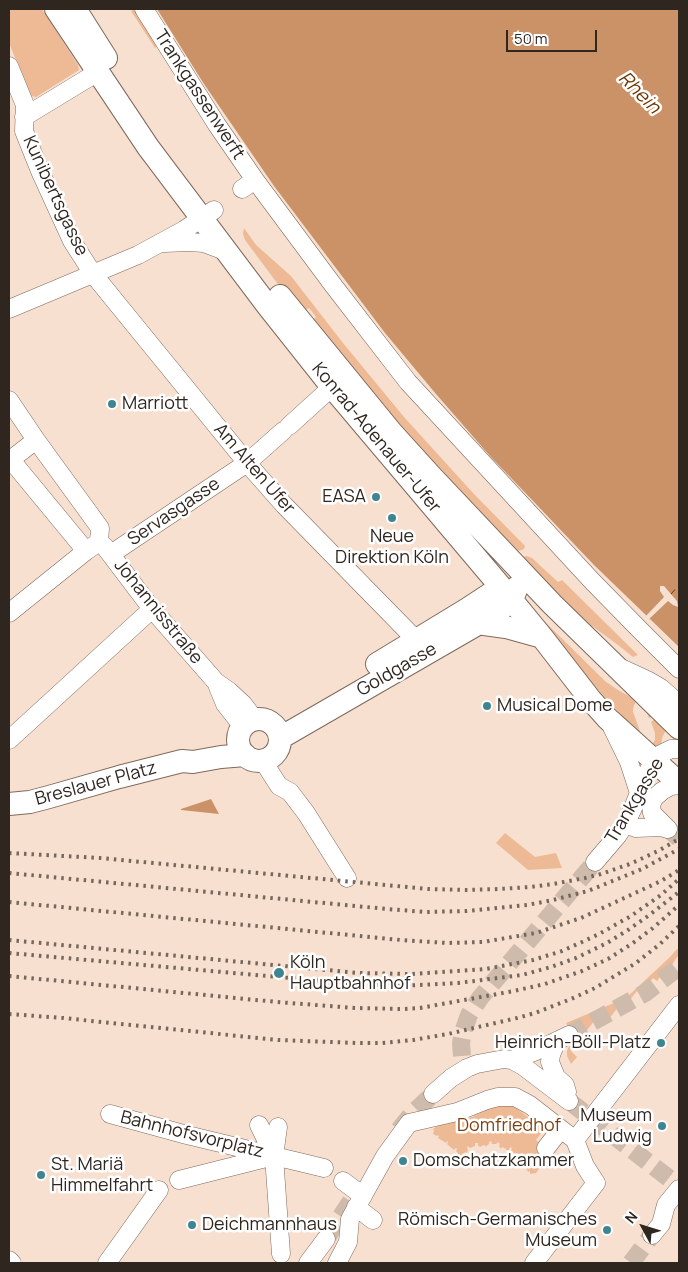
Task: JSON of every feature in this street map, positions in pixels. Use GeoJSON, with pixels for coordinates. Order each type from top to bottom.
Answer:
{"type":"FeatureCollection","features":[{"type":"Feature","properties":{"kind":"main road","name":"Konrad-Adenauer-Ufer"},"geometry":{"type":"LineString","coordinates":[[56,9],[148,147],[278,295],[392,432],[552,604],[679,728]]}},
{"type":"Feature","properties":{"kind":"main road","name":"Konrad-Adenauer-Ufer"},"geometry":{"type":"LineString","coordinates":[[75,9],[162,142],[207,214],[228,252],[267,305],[332,387],[474,555],[510,592],[575,680],[608,718],[679,784]]}},
{"type":"Feature","properties":{"kind":"main road"},"geometry":{"type":"LineString","coordinates":[[474,555],[477,583],[472,617],[542,636]]}},
{"type":"Feature","properties":{"kind":"main road"},"geometry":{"type":"LineString","coordinates":[[517,566],[518,579],[510,592],[552,604]]}},
{"type":"Feature","properties":{"kind":"main road","name":"Goldgasse"},"geometry":{"type":"LineString","coordinates":[[259,740],[472,617],[497,612],[510,592]]}},
{"type":"Feature","properties":{"kind":"main road","name":"Breslauer Platz"},"geometry":{"type":"LineString","coordinates":[[9,804],[30,802],[119,776],[182,762],[189,756],[259,740]]}},
{"type":"Feature","properties":{"kind":"street","name":"Trankgassenwerft"},"geometry":{"type":"LineString","coordinates":[[144,9],[218,125],[249,185],[344,300],[408,382],[573,560],[679,668]]}},
{"type":"Feature","properties":{"kind":"street"},"geometry":{"type":"LineString","coordinates":[[9,66],[25,105],[24,117]]}},
{"type":"Feature","properties":{"kind":"street"},"geometry":{"type":"LineString","coordinates":[[24,117],[98,72]]}},
{"type":"Feature","properties":{"kind":"street","name":"Kunibertsgasse"},"geometry":{"type":"LineString","coordinates":[[24,117],[24,131],[40,171],[72,240],[93,274]]}},
{"type":"Feature","properties":{"kind":"street"},"geometry":{"type":"LineString","coordinates":[[9,309],[138,255],[184,230],[207,214]]}},
{"type":"Feature","properties":{"kind":"street"},"geometry":{"type":"LineString","coordinates":[[161,243],[204,243],[228,252]]}},
{"type":"Feature","properties":{"kind":"street","name":"Am Alten Ufer"},"geometry":{"type":"LineString","coordinates":[[93,274],[247,463],[284,505],[422,646]]}},
{"type":"Feature","properties":{"kind":"street","name":"Servasgasse"},"geometry":{"type":"LineString","coordinates":[[9,613],[99,549],[247,463],[332,387]]}},
{"type":"Feature","properties":{"kind":"street","name":"Johannisstraße"},"geometry":{"type":"LineString","coordinates":[[9,400],[100,528],[99,549]]}},
{"type":"Feature","properties":{"kind":"street","name":"Johannisstraße"},"geometry":{"type":"LineString","coordinates":[[36,440],[10,461],[99,549],[216,682],[243,704],[279,786],[290,792],[319,833],[347,878]]}},
{"type":"Feature","properties":{"kind":"street"},"geometry":{"type":"LineString","coordinates":[[9,740],[152,609]]}},
{"type":"Feature","properties":{"kind":"street","name":"Konrad-Adenauer-Ufer"},"geometry":{"type":"LineString","coordinates":[[615,666],[662,688],[679,704]]}},
{"type":"Feature","properties":{"kind":"street"},"geometry":{"type":"LineString","coordinates":[[608,718],[630,762],[639,793]]}},
{"type":"Feature","properties":{"kind":"street","name":"Trankgasse"},"geometry":{"type":"LineString","coordinates":[[595,862],[625,824],[646,774],[654,761],[661,754],[671,749],[679,749]]}},
{"type":"Feature","properties":{"kind":"street"},"geometry":{"type":"LineString","coordinates":[[625,824],[636,828],[661,827],[668,829],[652,813],[651,805],[654,798],[662,791],[679,784]]}},
{"type":"Feature","properties":{"kind":"street"},"geometry":{"type":"LineString","coordinates":[[575,1140],[679,1005]]}},
{"type":"Feature","properties":{"kind":"street"},"geometry":{"type":"LineString","coordinates":[[433,1094],[465,1062],[512,1060],[536,1052],[563,1039],[551,1055],[550,1062],[556,1077],[565,1085],[569,1101],[512,1060]]}},
{"type":"Feature","properties":{"kind":"street"},"geometry":{"type":"LineString","coordinates":[[337,1258],[348,1242],[350,1219],[385,1156],[409,1123],[447,1116],[498,1097],[515,1097],[530,1105],[575,1140],[585,1166],[596,1182],[534,1263]]}},
{"type":"Feature","properties":{"kind":"street","name":"Bahnhofsvorplatz"},"geometry":{"type":"LineString","coordinates":[[110,1114],[187,1135],[324,1168]]}},
{"type":"Feature","properties":{"kind":"street","name":"Bahnhofsvorplatz"},"geometry":{"type":"LineString","coordinates":[[269,1129],[274,1156],[281,1254]]}},
{"type":"Feature","properties":{"kind":"street"},"geometry":{"type":"LineString","coordinates":[[546,1148],[561,1129]]}},
{"type":"Feature","properties":{"kind":"street","name":"Bahnhofsvorplatz"},"geometry":{"type":"LineString","coordinates":[[179,1180],[274,1156]]}},
{"type":"Feature","properties":{"kind":"street"},"geometry":{"type":"LineString","coordinates":[[343,1181],[373,1220]]}},
{"type":"Feature","properties":{"kind":"street"},"geometry":{"type":"LineString","coordinates":[[652,1235],[661,1224],[666,1205],[679,1189]]}},
{"type":"Feature","properties":{"kind":"street"},"geometry":{"type":"LineString","coordinates":[[107,1263],[159,1190]]}},
{"type":"Feature","properties":{"kind":"street"},"geometry":{"type":"LineString","coordinates":[[308,1263],[326,1238]]}},
{"type":"Feature","properties":{"kind":"street"},"geometry":{"type":"LineString","coordinates":[[9,1260],[12,1263]]}},
{"type":"Feature","properties":{"kind":"green space"},"geometry":{"type":"Polygon","coordinates":[[[9,9],[42,9],[78,65],[79,70],[36,97],[31,96],[9,43],[9,9]]]}},
{"type":"Feature","properties":{"kind":"green space"},"geometry":{"type":"Polygon","coordinates":[[[135,9],[158,46],[155,48],[131,11],[135,9]]]}},
{"type":"Feature","properties":{"kind":"green space"},"geometry":{"type":"Polygon","coordinates":[[[244,228],[256,245],[291,276],[404,417],[474,494],[525,546],[524,549],[517,551],[436,472],[312,321],[316,317],[309,308],[301,314],[286,295],[245,240],[244,228]]]}},
{"type":"Feature","properties":{"kind":"green space"},"geometry":{"type":"Polygon","coordinates":[[[527,556],[532,558],[558,582],[562,580],[638,655],[633,657],[569,609],[518,558],[527,556]]]}},
{"type":"Feature","properties":{"kind":"green space"},"geometry":{"type":"Polygon","coordinates":[[[534,611],[606,682],[636,700],[633,712],[641,734],[591,682],[534,611]]]}},
{"type":"Feature","properties":{"kind":"green space"},"geometry":{"type":"Polygon","coordinates":[[[647,707],[669,724],[662,738],[661,746],[656,749],[652,745],[655,740],[655,733],[651,722],[655,719],[653,716],[649,718],[646,711],[647,707]]]}},
{"type":"Feature","properties":{"kind":"green space"},"geometry":{"type":"Polygon","coordinates":[[[505,833],[535,857],[556,853],[562,868],[528,870],[496,843],[505,833]]]}},
{"type":"Feature","properties":{"kind":"green space"},"geometry":{"type":"Polygon","coordinates":[[[677,949],[679,950],[679,956],[657,981],[653,978],[641,994],[637,991],[625,1006],[621,1003],[609,1019],[601,1012],[571,1051],[577,1057],[571,1064],[567,1051],[574,1038],[566,1023],[626,998],[677,949]]]}},
{"type":"Feature","properties":{"kind":"green space","name":"Domfriedhof"},"geometry":{"type":"Polygon","coordinates":[[[496,1105],[514,1106],[544,1130],[536,1140],[551,1153],[536,1173],[530,1174],[526,1167],[527,1165],[525,1163],[523,1165],[518,1160],[518,1153],[516,1154],[511,1151],[512,1148],[510,1147],[509,1150],[502,1147],[501,1149],[498,1142],[492,1144],[491,1141],[485,1147],[485,1145],[481,1147],[478,1146],[478,1143],[475,1143],[475,1146],[470,1148],[468,1146],[467,1153],[462,1154],[463,1156],[457,1155],[457,1149],[454,1150],[447,1144],[447,1141],[446,1143],[438,1138],[438,1135],[433,1134],[433,1129],[443,1122],[462,1122],[496,1105]]]}},
{"type":"Feature","properties":{"kind":"water","name":"Rhein"},"geometry":{"type":"Polygon","coordinates":[[[157,9],[679,9],[679,647],[594,565],[490,456],[385,333],[274,186],[204,84],[157,9]]]}},
{"type":"Feature","properties":{"kind":"water"},"geometry":{"type":"Polygon","coordinates":[[[211,799],[219,814],[181,810],[181,809],[211,799]]]}},
{"type":"Feature","properties":{"kind":"pier"},"geometry":{"type":"Polygon","coordinates":[[[660,586],[664,586],[677,601],[678,607],[668,601],[648,620],[645,617],[664,597],[660,591],[660,586]]]}},
{"type":"Feature","properties":{"kind":"ferry route"},"geometry":{"type":"LineString","coordinates":[[671,594],[679,585]]}},
{"type":"Feature","properties":{"kind":"tunnel"},"geometry":{"type":"LineString","coordinates":[[668,829],[679,838]]}},
{"type":"Feature","properties":{"kind":"tunnel"},"geometry":{"type":"LineString","coordinates":[[462,1056],[461,1043],[463,1032],[469,1015],[480,998],[595,862]]}},
{"type":"Feature","properties":{"kind":"tunnel"},"geometry":{"type":"LineString","coordinates":[[569,1035],[645,993],[679,967]]}},
{"type":"Feature","properties":{"kind":"tunnel"},"geometry":{"type":"LineString","coordinates":[[399,1130],[412,1114],[433,1094]]}},
{"type":"Feature","properties":{"kind":"tunnel"},"geometry":{"type":"LineString","coordinates":[[569,1101],[679,1186]]}},
{"type":"Feature","properties":{"kind":"tunnel"},"geometry":{"type":"LineString","coordinates":[[326,1239],[359,1189]]}},
{"type":"Feature","properties":{"kind":"tunnel"},"geometry":{"type":"LineString","coordinates":[[631,1263],[652,1235]]}},
{"type":"Feature","properties":{"kind":"railway"},"geometry":{"type":"LineString","coordinates":[[9,853],[100,858],[428,889],[467,890],[530,887],[585,878],[630,864],[679,839]]}},
{"type":"Feature","properties":{"kind":"railway"},"geometry":{"type":"LineString","coordinates":[[9,873],[387,909],[426,912],[466,911],[527,905],[588,891],[642,869],[679,849]]}},
{"type":"Feature","properties":{"kind":"railway"},"geometry":{"type":"LineString","coordinates":[[9,902],[401,940],[447,943],[483,942],[536,933],[581,918],[661,881],[679,870]]}},
{"type":"Feature","properties":{"kind":"railway"},"geometry":{"type":"LineString","coordinates":[[9,940],[358,973],[411,974],[486,969],[533,960],[562,951],[582,942],[631,916],[661,895],[679,879]]}},
{"type":"Feature","properties":{"kind":"railway"},"geometry":{"type":"LineString","coordinates":[[9,953],[357,984],[400,986],[458,983],[522,975],[576,958],[628,930],[679,892]]}},
{"type":"Feature","properties":{"kind":"railway"},"geometry":{"type":"LineString","coordinates":[[9,976],[277,1002],[355,1008],[420,1008],[545,984],[582,971],[608,959],[633,943],[679,905]]}},
{"type":"Feature","properties":{"kind":"railway"},"geometry":{"type":"LineString","coordinates":[[9,1014],[278,1040],[357,1043],[413,1040],[517,1018],[571,999],[595,988],[636,963],[679,926]]}},
{"type":"Feature","properties":{"kind":"place","name":"Marriott"},"geometry":{"type":"Point","coordinates":[112,404]}},
{"type":"Feature","properties":{"kind":"place","name":"EASA"},"geometry":{"type":"Point","coordinates":[376,497]}},
{"type":"Feature","properties":{"kind":"place","name":"Neue Direktion Köln"},"geometry":{"type":"Point","coordinates":[392,518]}},
{"type":"Feature","properties":{"kind":"place","name":"Musical Dome"},"geometry":{"type":"Point","coordinates":[487,706]}},
{"type":"Feature","properties":{"kind":"place","name":"Köln Hauptbahnhof"},"geometry":{"type":"Point","coordinates":[279,973]}},
{"type":"Feature","properties":{"kind":"place","name":"Heinrich-Böll-Platz"},"geometry":{"type":"Point","coordinates":[661,1043]}},
{"type":"Feature","properties":{"kind":"place","name":"Museum Ludwig"},"geometry":{"type":"Point","coordinates":[662,1126]}},
{"type":"Feature","properties":{"kind":"place","name":"Domschatzkammer"},"geometry":{"type":"Point","coordinates":[403,1161]}},
{"type":"Feature","properties":{"kind":"place","name":"St. Mariä Himmelfahrt"},"geometry":{"type":"Point","coordinates":[41,1175]}},
{"type":"Feature","properties":{"kind":"place","name":"Deichmannhaus"},"geometry":{"type":"Point","coordinates":[192,1225]}},
{"type":"Feature","properties":{"kind":"place","name":"Römisch-Germanisches Museum"},"geometry":{"type":"Point","coordinates":[607,1230]}}]}
